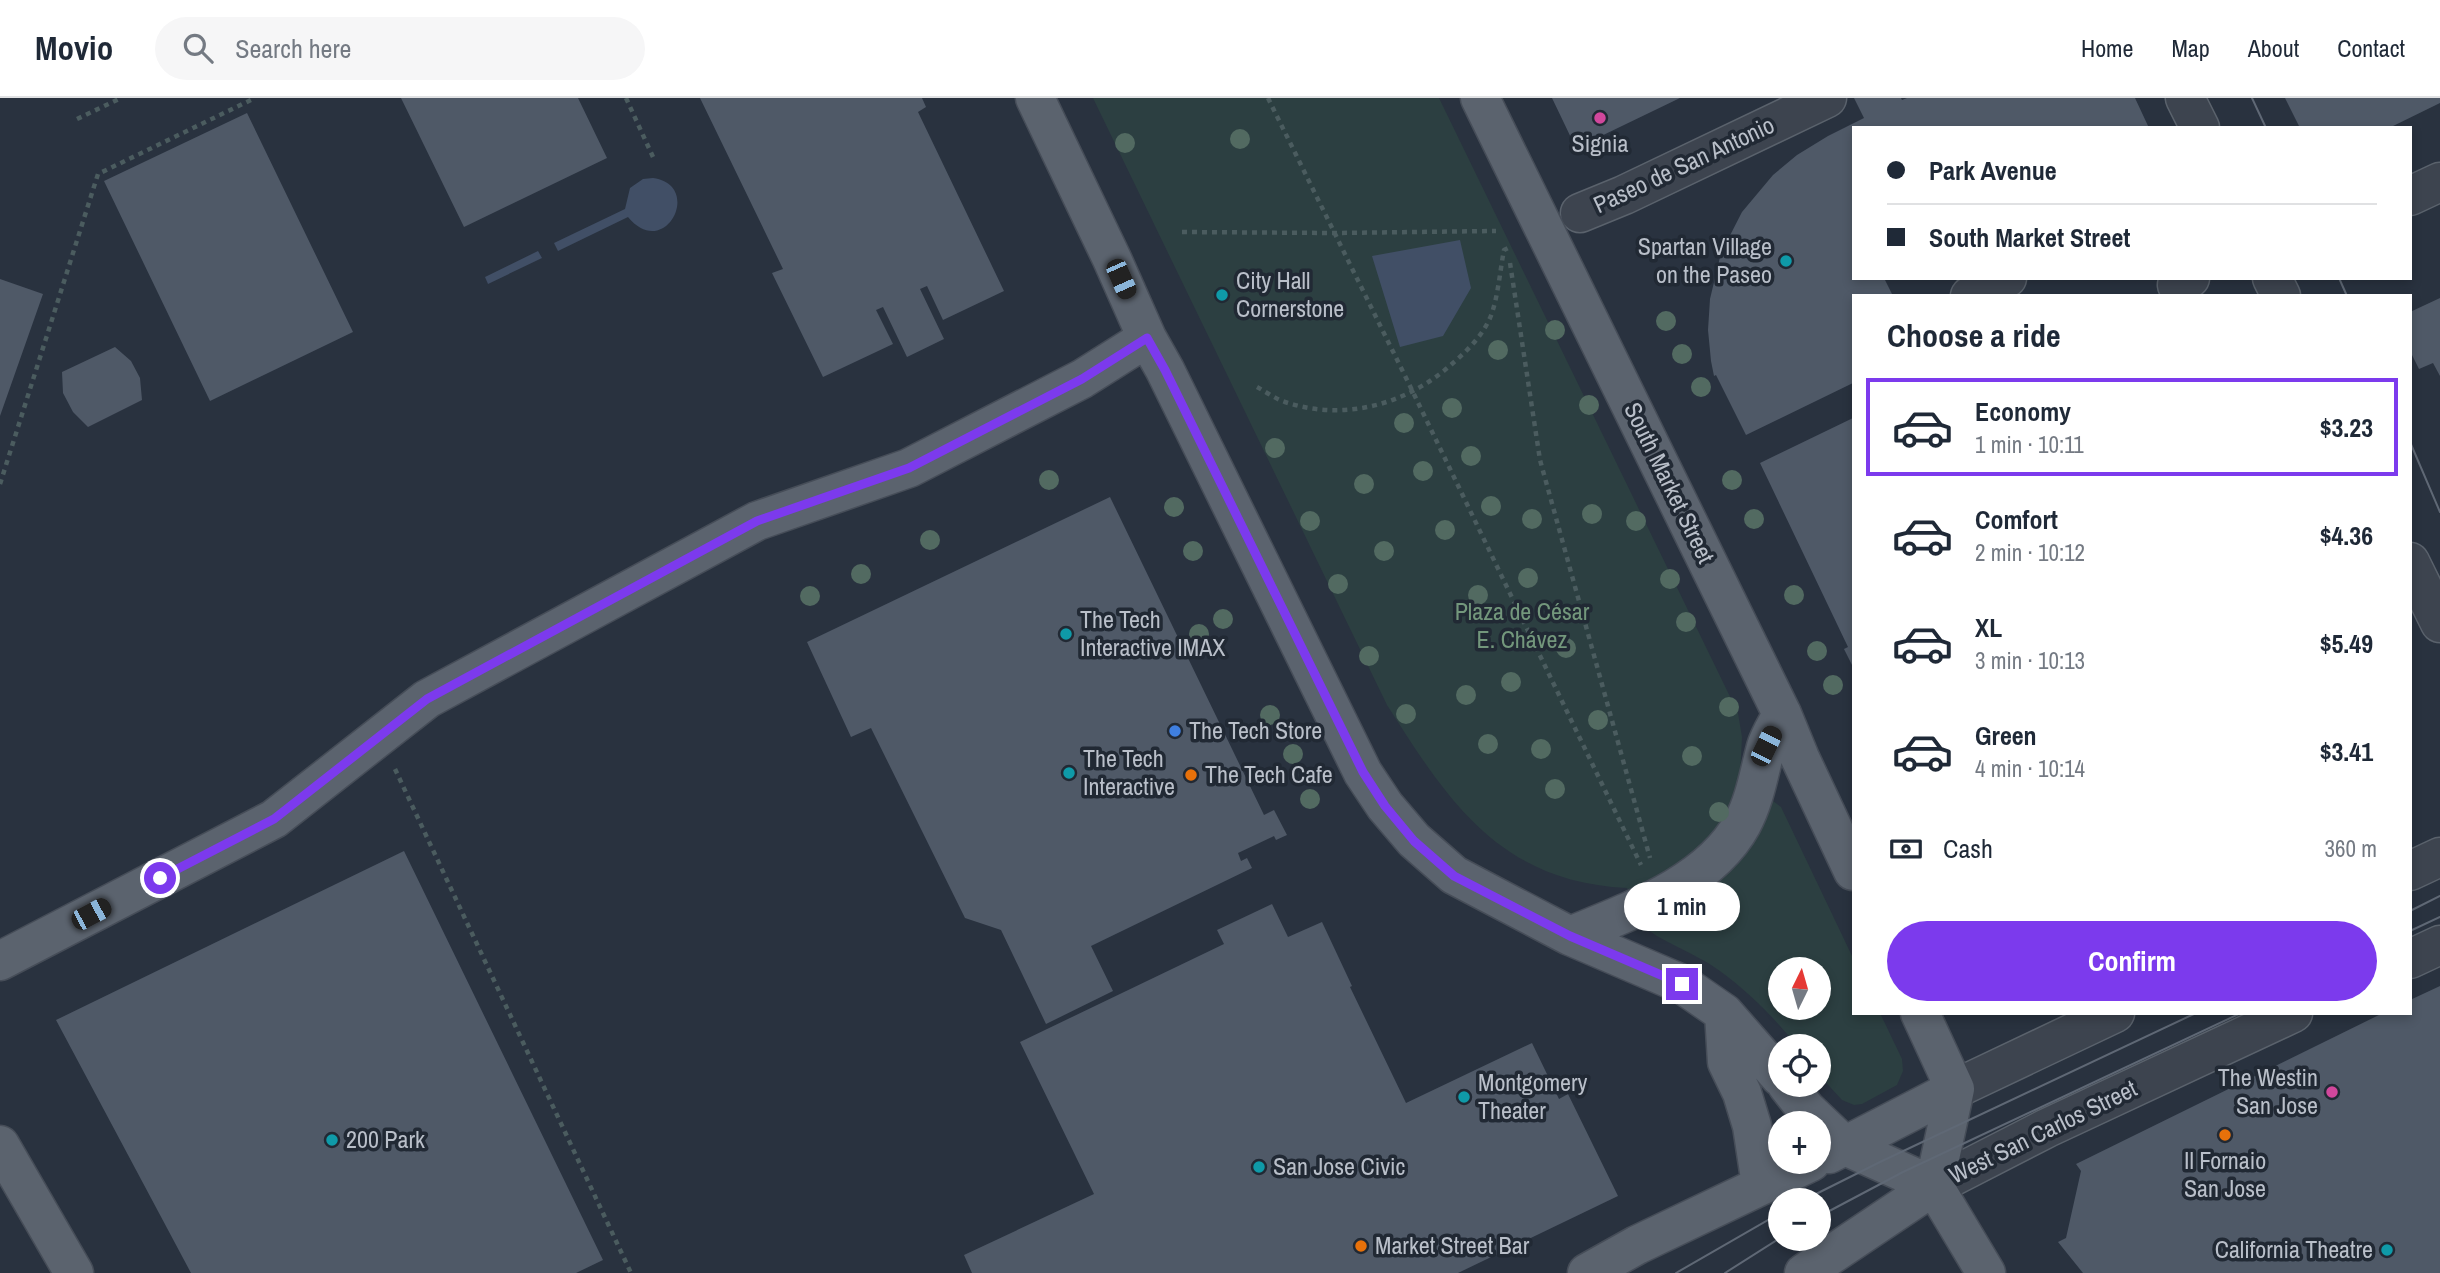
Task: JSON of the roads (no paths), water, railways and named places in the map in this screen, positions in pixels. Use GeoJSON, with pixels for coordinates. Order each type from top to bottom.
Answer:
{"type":"FeatureCollection","features":[{"type":"Feature","properties":{"kind":"main road"},"geometry":{"type":"LineString","coordinates":[[1035,98],[1147,338],[1363,772],[1385,806],[1414,841],[1454,876],[1570,936],[1682,984],[1724,1013],[1768,1063]]}},
{"type":"Feature","properties":{"kind":"main road","name":"South Market Street"},"geometry":{"type":"LineString","coordinates":[[1480,98],[1782,713],[1852,869]]}},
{"type":"Feature","properties":{"kind":"main road"},"geometry":{"type":"LineString","coordinates":[[0,961],[274,819],[427,699],[757,521],[909,468],[1082,379],[1147,338]]}},
{"type":"Feature","properties":{"kind":"main road"},"geometry":{"type":"LineString","coordinates":[[1570,936],[1634,911],[1690,878],[1725,847],[1742,824],[1762,771],[1766,746],[1782,713]]}},
{"type":"Feature","properties":{"kind":"main road"},"geometry":{"type":"LineString","coordinates":[[1724,1013],[1727,1062],[1742,1093],[1752,1126],[1761,1185]]}},
{"type":"Feature","properties":{"kind":"main road"},"geometry":{"type":"LineString","coordinates":[[1921,1015],[1955,1089],[1934,1186]]}},
{"type":"Feature","properties":{"kind":"main road"},"geometry":{"type":"LineString","coordinates":[[1832,1152],[1955,1089]]}},
{"type":"Feature","properties":{"kind":"main road"},"geometry":{"type":"LineString","coordinates":[[1797,1097],[1832,1152],[1934,1186],[1986,1273]]}},
{"type":"Feature","properties":{"kind":"main road"},"geometry":{"type":"LineString","coordinates":[[0,1145],[74,1273]]}},
{"type":"Feature","properties":{"kind":"main road"},"geometry":{"type":"LineString","coordinates":[[1587,1273],[1637,1245],[1785,1174]]}},
{"type":"Feature","properties":{"kind":"main road","name":"West San Carlos Street"},"geometry":{"type":"LineString","coordinates":[[1804,1273],[1934,1186]]}},
{"type":"Feature","properties":{"kind":"street","name":"Paseo de San Antonio"},"geometry":{"type":"LineString","coordinates":[[1580,213],[1624,195],[1827,98]]}},
{"type":"Feature","properties":{"kind":"street"},"geometry":{"type":"LineString","coordinates":[[2185,98],[2199,126]]}},
{"type":"Feature","properties":{"kind":"street"},"geometry":{"type":"LineString","coordinates":[[2412,195],[2440,182]]}},
{"type":"Feature","properties":{"kind":"street"},"geometry":{"type":"LineString","coordinates":[[1973,294],[2003,280]]}},
{"type":"Feature","properties":{"kind":"street"},"geometry":{"type":"LineString","coordinates":[[2412,566],[2440,623]]}},
{"type":"Feature","properties":{"kind":"street"},"geometry":{"type":"LineString","coordinates":[[2412,871],[2440,857]]}},
{"type":"Feature","properties":{"kind":"street"},"geometry":{"type":"LineString","coordinates":[[2412,958],[2440,945]]}},
{"type":"Feature","properties":{"kind":"street"},"geometry":{"type":"LineString","coordinates":[[1955,1089],[2111,1015]]}},
{"type":"Feature","properties":{"kind":"street","name":"West San Carlos Street"},"geometry":{"type":"LineString","coordinates":[[1934,1186],[2047,1128],[2289,1015]]}},
{"type":"Feature","properties":{"kind":"water"},"geometry":{"type":"Polygon","coordinates":[[[653,178],[668,184],[676,193],[674,217],[666,226],[655,231],[642,229],[628,217],[558,251],[554,243],[625,209],[630,188],[643,179],[653,178]]]}},
{"type":"Feature","properties":{"kind":"water"},"geometry":{"type":"Polygon","coordinates":[[[1460,240],[1471,288],[1443,336],[1400,347],[1372,256],[1460,240]]]}},
{"type":"Feature","properties":{"kind":"water"},"geometry":{"type":"Polygon","coordinates":[[[538,251],[542,258],[488,284],[485,277],[538,251]]]}},
{"type":"Feature","properties":{"kind":"tram line"},"geometry":{"type":"LineString","coordinates":[[2252,98],[2265,126]]}},
{"type":"Feature","properties":{"kind":"tram line"},"geometry":{"type":"LineString","coordinates":[[2340,280],[2346,294]]}},
{"type":"Feature","properties":{"kind":"tram line"},"geometry":{"type":"LineString","coordinates":[[2412,447],[2440,512]]}},
{"type":"Feature","properties":{"kind":"tram line"},"geometry":{"type":"LineString","coordinates":[[2412,910],[2440,896]]}},
{"type":"Feature","properties":{"kind":"tram line"},"geometry":{"type":"LineString","coordinates":[[2412,930],[2440,917]]}},
{"type":"Feature","properties":{"kind":"tram line"},"geometry":{"type":"LineString","coordinates":[[1828,1188],[2192,1015]]}},
{"type":"Feature","properties":{"kind":"tram line"},"geometry":{"type":"LineString","coordinates":[[1831,1210],[1903,1172],[2237,1015]]}},
{"type":"Feature","properties":{"kind":"tram line"},"geometry":{"type":"LineString","coordinates":[[1676,1273],[1768,1220]]}},
{"type":"Feature","properties":{"kind":"tram line"},"geometry":{"type":"LineString","coordinates":[[1725,1273],[1768,1246]]}},
{"type":"Feature","properties":{"kind":"place","name":"Signia"},"geometry":{"type":"Point","coordinates":[1600,118]}},
{"type":"Feature","properties":{"kind":"place","name":"Spartan Village on the Paseo"},"geometry":{"type":"Point","coordinates":[1786,261]}},
{"type":"Feature","properties":{"kind":"place","name":"City Hall Cornerstone"},"geometry":{"type":"Point","coordinates":[1222,295]}},
{"type":"Feature","properties":{"kind":"place","name":"The Tech Interactive IMAX"},"geometry":{"type":"Point","coordinates":[1066,634]}},
{"type":"Feature","properties":{"kind":"place","name":"The Tech Store"},"geometry":{"type":"Point","coordinates":[1175,731]}},
{"type":"Feature","properties":{"kind":"place","name":"The Tech Interactive"},"geometry":{"type":"Point","coordinates":[1069,773]}},
{"type":"Feature","properties":{"kind":"place","name":"The Tech Cafe"},"geometry":{"type":"Point","coordinates":[1191,775]}},
{"type":"Feature","properties":{"kind":"place","name":"The Westin San Jose"},"geometry":{"type":"Point","coordinates":[2332,1092]}},
{"type":"Feature","properties":{"kind":"place","name":"Montgomery Theater"},"geometry":{"type":"Point","coordinates":[1464,1097]}},
{"type":"Feature","properties":{"kind":"place","name":"Il Fornaio San Jose"},"geometry":{"type":"Point","coordinates":[2225,1135]}},
{"type":"Feature","properties":{"kind":"place","name":"200 Park"},"geometry":{"type":"Point","coordinates":[332,1140]}},
{"type":"Feature","properties":{"kind":"place","name":"San Jose Civic"},"geometry":{"type":"Point","coordinates":[1259,1167]}},
{"type":"Feature","properties":{"kind":"place","name":"Market Street Bar"},"geometry":{"type":"Point","coordinates":[1361,1246]}},
{"type":"Feature","properties":{"kind":"place","name":"California Theatre"},"geometry":{"type":"Point","coordinates":[2387,1250]}},
{"type":"Feature","properties":{"kind":"park label","name":"Plaza de César E. Chávez"},"geometry":{"type":"Point","coordinates":[1522,626]}}]}
